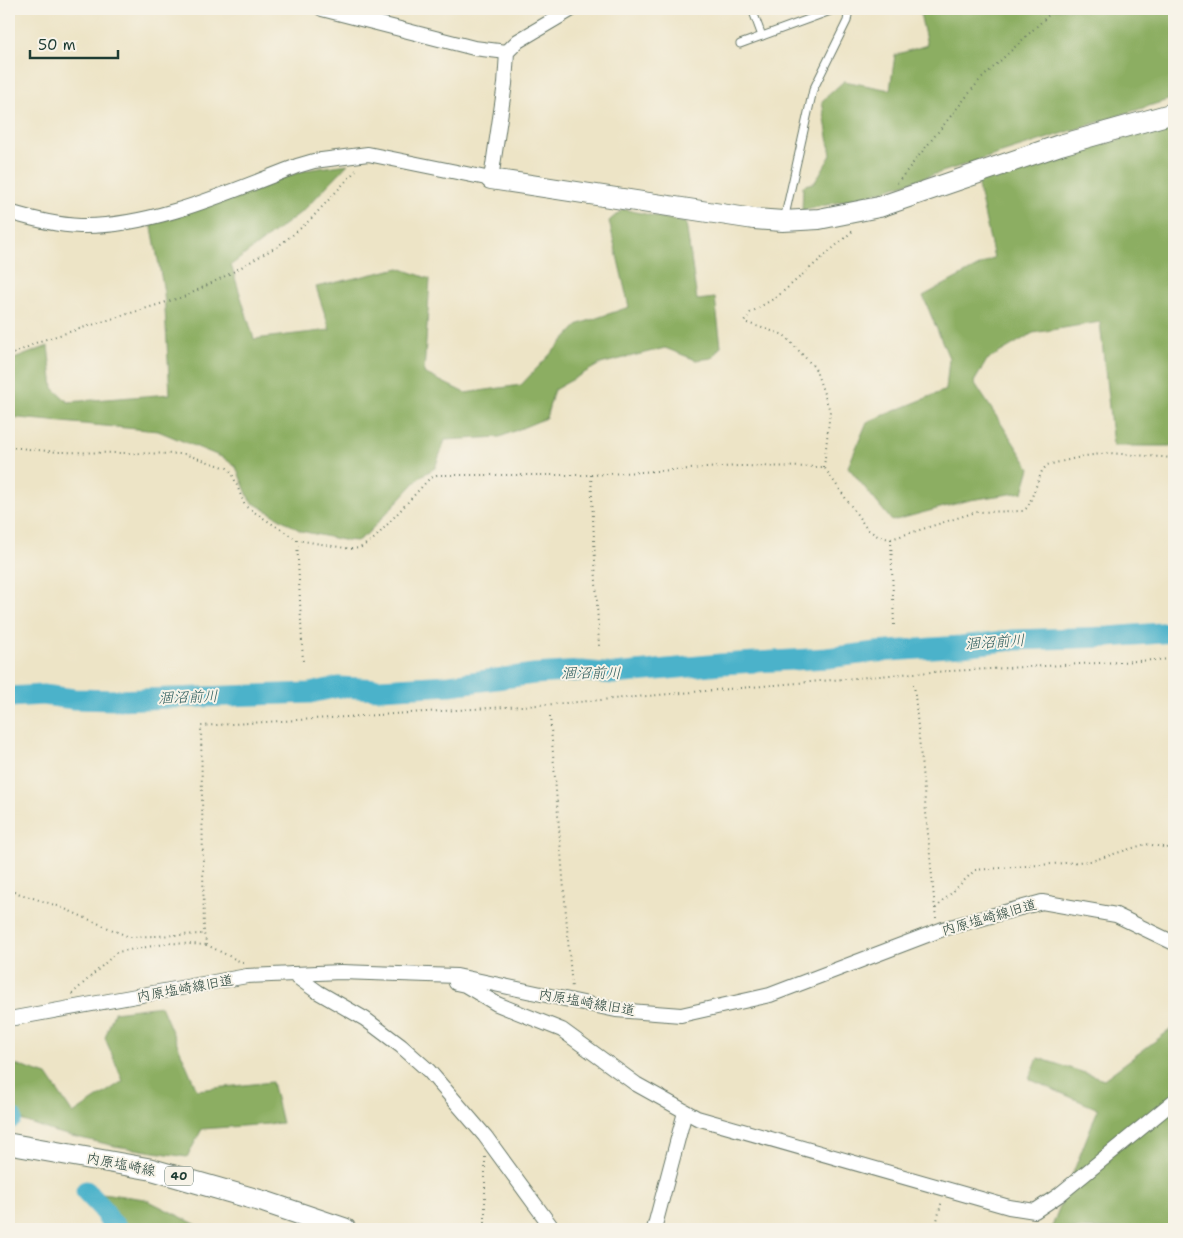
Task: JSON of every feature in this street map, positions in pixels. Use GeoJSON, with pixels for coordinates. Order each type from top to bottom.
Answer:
{"type":"FeatureCollection","features":[{"type":"Feature","properties":{"kind":"main road","name":"内原塩崎線"},"geometry":{"type":"LineString","coordinates":[[9,1144],[157,1170],[265,1202],[345,1229]]}},
{"type":"Feature","properties":{"kind":"street"},"geometry":{"type":"LineString","coordinates":[[322,9],[474,48],[507,52]]}},
{"type":"Feature","properties":{"kind":"street"},"geometry":{"type":"LineString","coordinates":[[491,179],[505,84],[507,52],[518,41],[572,9]]}},
{"type":"Feature","properties":{"kind":"street"},"geometry":{"type":"LineString","coordinates":[[9,212],[39,221],[81,226],[134,221],[188,207],[314,161],[368,154],[491,179],[754,220],[819,219],[879,207],[1060,145],[1174,113]]}},
{"type":"Feature","properties":{"kind":"street","name":"内原塩崎線旧道"},"geometry":{"type":"LineString","coordinates":[[9,1019],[247,976],[341,972],[457,976],[616,1010],[681,1015],[770,996],[937,931],[1042,902],[1116,915],[1174,943]]}},
{"type":"Feature","properties":{"kind":"street"},"geometry":{"type":"LineString","coordinates":[[293,974],[318,992],[365,1020],[401,1046],[429,1071],[485,1136],[553,1229]]}},
{"type":"Feature","properties":{"kind":"street"},"geometry":{"type":"LineString","coordinates":[[434,976],[465,986],[497,1004],[562,1030],[636,1084],[696,1118],[1010,1207],[1035,1211],[1059,1195],[1174,1101]]}},
{"type":"Feature","properties":{"kind":"street"},"geometry":{"type":"LineString","coordinates":[[654,1229],[685,1112]]}},
{"type":"Feature","properties":{"kind":"lane"},"geometry":{"type":"LineString","coordinates":[[752,9],[762,36]]}},
{"type":"Feature","properties":{"kind":"lane"},"geometry":{"type":"LineString","coordinates":[[740,44],[836,9]]}},
{"type":"Feature","properties":{"kind":"lane"},"geometry":{"type":"LineString","coordinates":[[783,221],[813,90],[846,20],[849,9]]}},
{"type":"Feature","properties":{"kind":"path"},"geometry":{"type":"LineString","coordinates":[[897,183],[979,81],[1054,9]]}},
{"type":"Feature","properties":{"kind":"path"},"geometry":{"type":"LineString","coordinates":[[9,356],[40,341],[186,296],[231,273],[278,246],[310,220],[363,163],[368,154]]}},
{"type":"Feature","properties":{"kind":"path"},"geometry":{"type":"LineString","coordinates":[[860,225],[778,296],[750,313],[744,322],[784,335],[815,368],[830,412],[824,467],[867,529],[878,537],[891,539],[976,512],[1023,511],[1028,507],[1042,471],[1047,464],[1055,462],[1109,453],[1174,458]]}},
{"type":"Feature","properties":{"kind":"path"},"geometry":{"type":"LineString","coordinates":[[9,447],[58,452],[184,454],[227,468],[232,474],[245,506],[297,540],[351,549],[360,548],[375,538],[429,479],[437,474],[591,475],[738,466],[824,467]]}},
{"type":"Feature","properties":{"kind":"path"},"geometry":{"type":"LineString","coordinates":[[591,475],[599,646]]}},
{"type":"Feature","properties":{"kind":"path"},"geometry":{"type":"LineString","coordinates":[[891,539],[894,626]]}},
{"type":"Feature","properties":{"kind":"path"},"geometry":{"type":"LineString","coordinates":[[297,540],[303,662]]}},
{"type":"Feature","properties":{"kind":"path"},"geometry":{"type":"LineString","coordinates":[[207,945],[204,934],[201,726],[544,705],[914,674],[1174,659]]}},
{"type":"Feature","properties":{"kind":"path"},"geometry":{"type":"LineString","coordinates":[[914,684],[937,931]]}},
{"type":"Feature","properties":{"kind":"path"},"geometry":{"type":"LineString","coordinates":[[550,716],[573,1001]]}},
{"type":"Feature","properties":{"kind":"path"},"geometry":{"type":"LineString","coordinates":[[935,909],[975,870],[1091,861],[1146,844],[1174,849]]}},
{"type":"Feature","properties":{"kind":"path"},"geometry":{"type":"LineString","coordinates":[[9,892],[58,906],[129,937],[204,934]]}},
{"type":"Feature","properties":{"kind":"path"},"geometry":{"type":"LineString","coordinates":[[51,1012],[118,952],[171,944],[207,945],[267,976]]}},
{"type":"Feature","properties":{"kind":"path"},"geometry":{"type":"LineString","coordinates":[[485,1136],[485,1229]]}},
{"type":"Feature","properties":{"kind":"path"},"geometry":{"type":"LineString","coordinates":[[935,1229],[944,1189]]}},
{"type":"Feature","properties":{"kind":"green space"},"geometry":{"type":"Polygon","coordinates":[[[919,9],[1174,9],[1174,98],[876,193],[802,211],[803,186],[815,182],[831,155],[822,101],[844,81],[890,90],[895,55],[927,45],[919,9]]]}},
{"type":"Feature","properties":{"kind":"green space"},"geometry":{"type":"Polygon","coordinates":[[[1174,124],[1174,446],[1113,446],[1100,322],[1033,333],[987,360],[974,382],[1030,468],[1023,492],[970,500],[892,521],[848,467],[867,422],[946,390],[949,358],[923,296],[994,258],[977,181],[1174,124]]]}},
{"type":"Feature","properties":{"kind":"green space"},"geometry":{"type":"Polygon","coordinates":[[[348,164],[304,210],[231,265],[254,339],[330,330],[316,287],[399,268],[430,279],[424,373],[465,393],[521,385],[579,324],[629,307],[609,221],[623,209],[686,223],[697,300],[715,298],[721,346],[712,358],[696,360],[665,348],[600,364],[554,390],[546,418],[500,437],[445,440],[435,468],[421,476],[367,534],[357,541],[301,531],[250,501],[236,467],[224,458],[158,431],[9,417],[9,361],[48,346],[53,388],[68,402],[170,394],[164,292],[151,222],[306,170],[348,164]]]}},
{"type":"Feature","properties":{"kind":"green space"},"geometry":{"type":"Polygon","coordinates":[[[161,1006],[197,1090],[272,1082],[282,1123],[202,1129],[187,1157],[115,1146],[55,1132],[18,1119],[9,1107],[9,1059],[11,1063],[47,1075],[73,1114],[123,1081],[105,1038],[114,1012],[161,1006]]]}},
{"type":"Feature","properties":{"kind":"green space"},"geometry":{"type":"Polygon","coordinates":[[[1174,1027],[1174,1217],[1171,1229],[1051,1229],[1098,1109],[1029,1079],[1038,1058],[1104,1079],[1174,1027]]]}},
{"type":"Feature","properties":{"kind":"green space"},"geometry":{"type":"Polygon","coordinates":[[[102,1193],[145,1199],[205,1229],[127,1229],[102,1193]]]}},
{"type":"Feature","properties":{"kind":"waterway","name":"涸沼前川"},"geometry":{"type":"LineString","coordinates":[[9,697],[43,695],[74,699],[116,700],[310,693],[338,687],[380,689],[450,685],[534,674],[582,671],[614,674],[721,664],[827,658],[1014,640],[1109,637],[1174,632]]}},
{"type":"Feature","properties":{"kind":"waterway"},"geometry":{"type":"LineString","coordinates":[[86,1191],[118,1229]]}}]}
